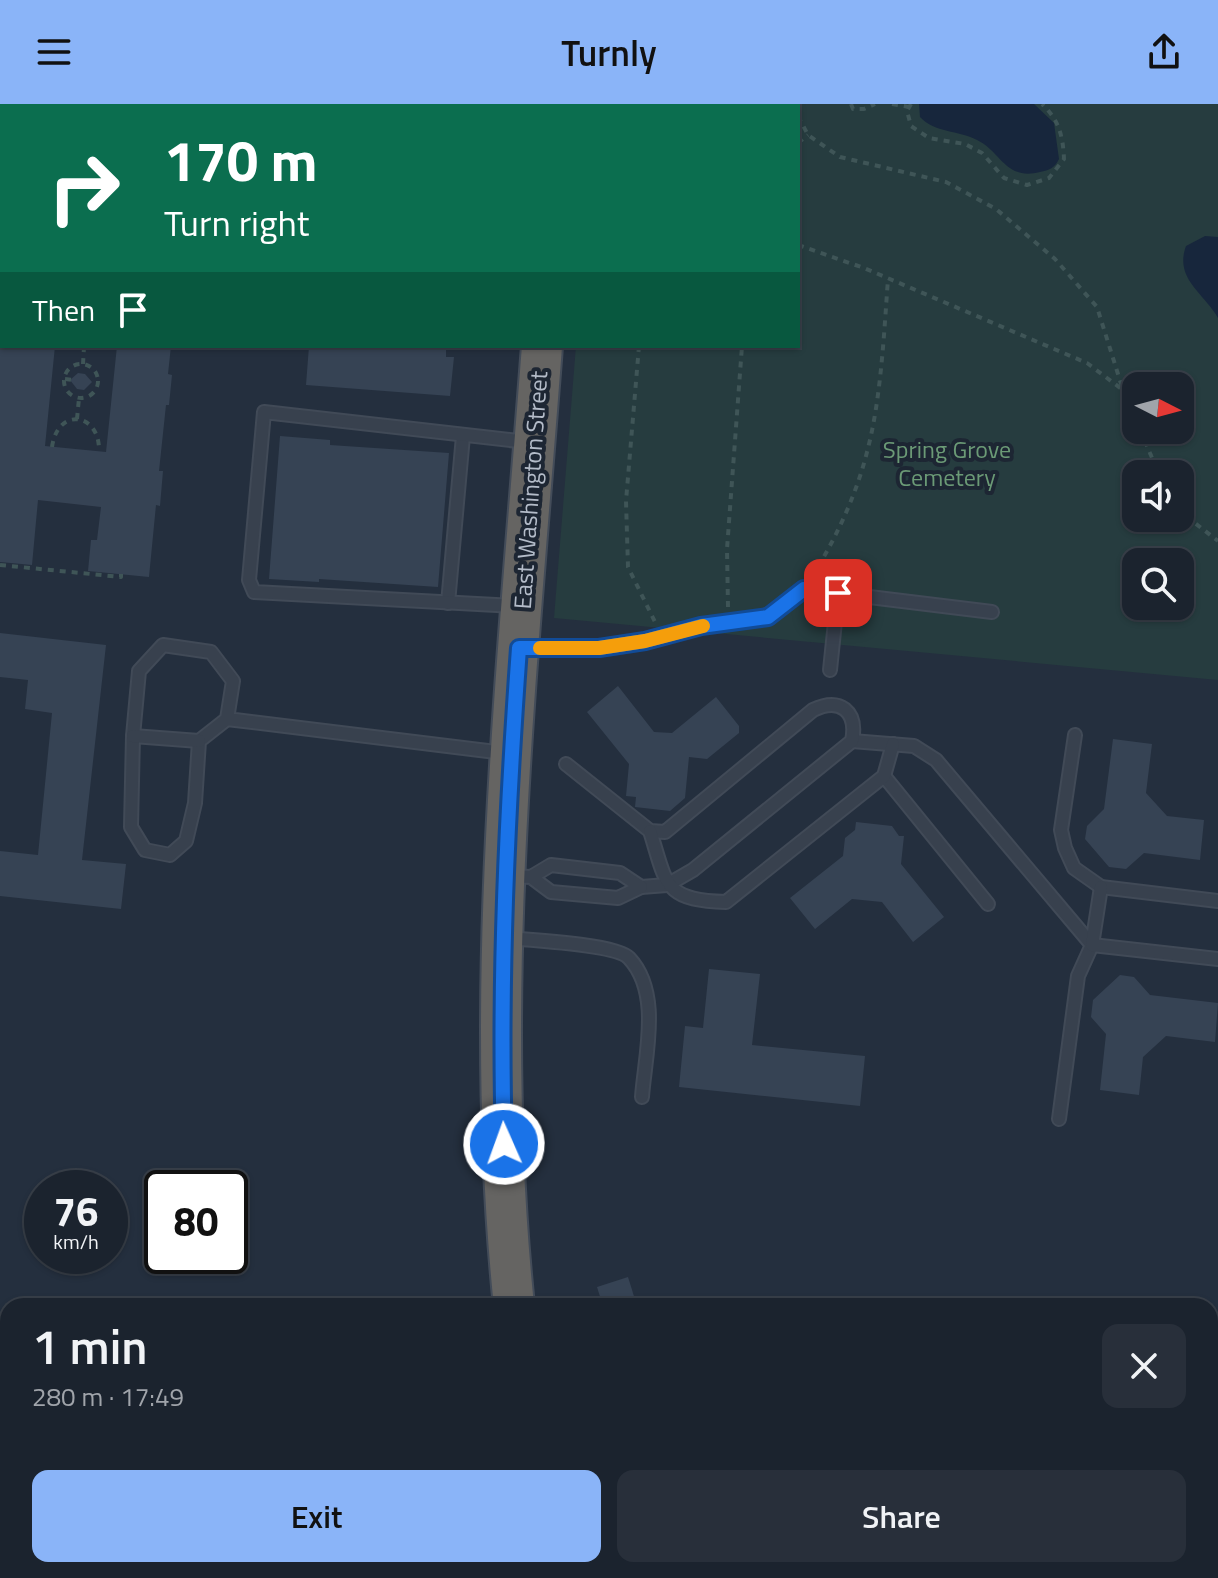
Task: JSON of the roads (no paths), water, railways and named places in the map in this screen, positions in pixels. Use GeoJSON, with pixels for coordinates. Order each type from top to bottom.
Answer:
{"type":"FeatureCollection","features":[{"type":"Feature","properties":{"kind":"highway","name":"East Washington Street"},"geometry":{"type":"LineString","coordinates":[[513,1298],[501,1057],[503,937],[518,876],[511,754],[542,348]]}},
{"type":"Feature","properties":{"kind":"lane"},"geometry":{"type":"LineString","coordinates":[[522,606],[254,592],[249,580],[250,565],[264,412],[534,443]]}},
{"type":"Feature","properties":{"kind":"lane"},"geometry":{"type":"LineString","coordinates":[[448,603],[463,436]]}},
{"type":"Feature","properties":{"kind":"lane"},"geometry":{"type":"LineString","coordinates":[[519,648],[599,648],[701,626],[768,617],[804,589],[992,612]]}},
{"type":"Feature","properties":{"kind":"lane"},"geometry":{"type":"LineString","coordinates":[[830,670],[838,593]]}},
{"type":"Feature","properties":{"kind":"lane"},"geometry":{"type":"LineString","coordinates":[[133,736],[199,741],[227,719],[233,681],[211,652],[163,645],[139,671],[133,736],[131,827],[145,850],[170,855],[186,841],[195,803],[199,741]]}},
{"type":"Feature","properties":{"kind":"lane"},"geometry":{"type":"LineString","coordinates":[[518,876],[551,892],[618,898],[641,887],[667,885],[693,870],[852,741],[854,728],[849,713],[840,706],[826,704],[813,710],[665,832],[650,831]]}},
{"type":"Feature","properties":{"kind":"lane"},"geometry":{"type":"LineString","coordinates":[[227,719],[511,754]]}},
{"type":"Feature","properties":{"kind":"lane"},"geometry":{"type":"LineString","coordinates":[[1075,735],[1061,830],[1074,868],[1101,887],[1218,901]]}},
{"type":"Feature","properties":{"kind":"lane"},"geometry":{"type":"LineString","coordinates":[[852,741],[914,746],[936,760],[1092,945],[1218,959]]}},
{"type":"Feature","properties":{"kind":"lane"},"geometry":{"type":"LineString","coordinates":[[566,764],[650,831],[667,885],[681,895],[699,901],[726,902],[884,776],[893,744]]}},
{"type":"Feature","properties":{"kind":"lane"},"geometry":{"type":"LineString","coordinates":[[884,776],[988,904]]}},
{"type":"Feature","properties":{"kind":"lane"},"geometry":{"type":"LineString","coordinates":[[518,876],[551,865],[620,873],[641,887]]}},
{"type":"Feature","properties":{"kind":"lane"},"geometry":{"type":"LineString","coordinates":[[1059,1119],[1078,976],[1092,945],[1101,887]]}},
{"type":"Feature","properties":{"kind":"lane"},"geometry":{"type":"LineString","coordinates":[[503,937],[576,945],[628,957],[649,1003],[642,1097]]}},
{"type":"Feature","properties":{"kind":"water"},"geometry":{"type":"Polygon","coordinates":[[[919,104],[1034,104],[1054,123],[1059,159],[1054,167],[1028,174],[1011,169],[977,140],[926,122],[920,117],[919,104]]]}},
{"type":"Feature","properties":{"kind":"water"},"geometry":{"type":"Polygon","coordinates":[[[1205,236],[1218,237],[1218,318],[1192,285],[1184,268],[1186,246],[1205,236]]]}},
{"type":"Feature","properties":{"kind":"park label","name":"Spring Grove Cemetery"},"geometry":{"type":"Point","coordinates":[947,464]}}]}
